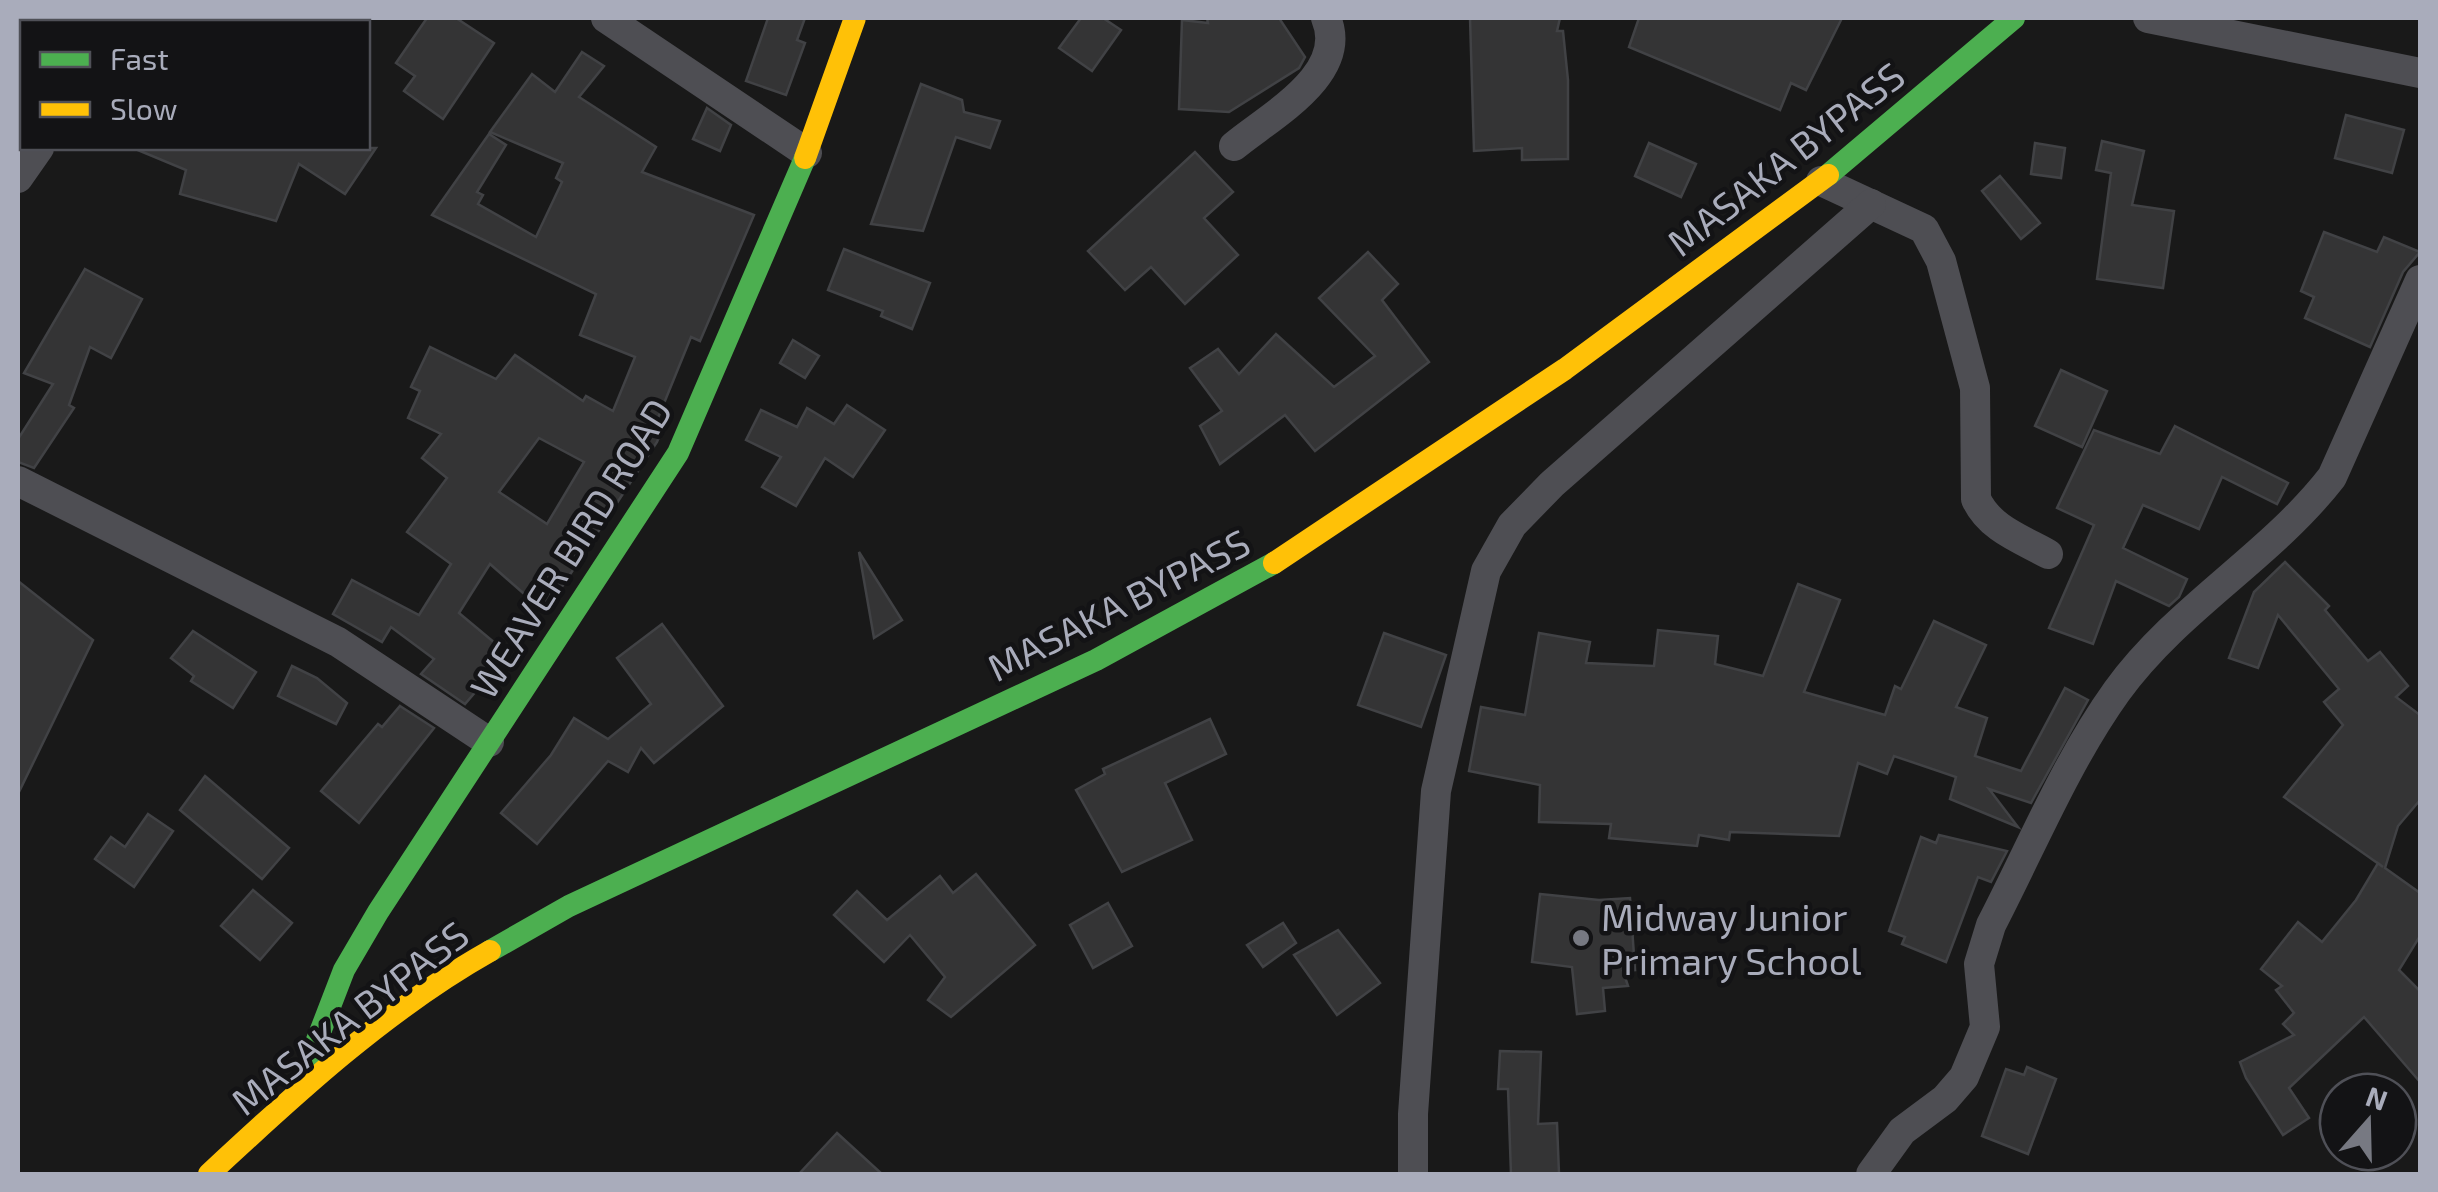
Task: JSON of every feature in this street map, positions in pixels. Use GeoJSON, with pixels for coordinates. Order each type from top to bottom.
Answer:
{"type":"FeatureCollection","features":[{"type":"Feature","properties":{"kind":"main road","name":"WEAVER BIRD ROAD"},"geometry":{"type":"LineString","coordinates":[[297,1092],[344,970],[678,454],[806,153],[855,18]]}},
{"type":"Feature","properties":{"kind":"main road","name":"MASAKA BYPASS"},"geometry":{"type":"LineString","coordinates":[[209,1174],[297,1092],[454,971],[569,906],[1096,660],[1298,550],[1565,370],[1822,181],[2014,18]]}},
{"type":"Feature","properties":{"kind":"street"},"geometry":{"type":"LineString","coordinates":[[606,18],[806,153]]}},
{"type":"Feature","properties":{"kind":"street"},"geometry":{"type":"LineString","coordinates":[[1234,146],[1321,73],[1330,53],[1326,18]]}},
{"type":"Feature","properties":{"kind":"street"},"geometry":{"type":"LineString","coordinates":[[2148,18],[2420,73]]}},
{"type":"Feature","properties":{"kind":"street"},"geometry":{"type":"LineString","coordinates":[[18,178],[39,150]]}},
{"type":"Feature","properties":{"kind":"street"},"geometry":{"type":"LineString","coordinates":[[1822,181],[1924,229],[1941,261],[1974,388],[1976,499],[1983,514],[2048,554]]}},
{"type":"Feature","properties":{"kind":"street"},"geometry":{"type":"LineString","coordinates":[[1413,1174],[1413,1114],[1436,792],[1486,571],[1512,525],[1552,484],[1871,204]]}},
{"type":"Feature","properties":{"kind":"street"},"geometry":{"type":"LineString","coordinates":[[1871,1174],[1902,1131],[1945,1099],[1964,1077],[1985,1026],[1980,964],[1991,926],[2117,691],[2181,620],[2312,503],[2332,477],[2420,280]]}},
{"type":"Feature","properties":{"kind":"street"},"geometry":{"type":"LineString","coordinates":[[18,481],[338,642],[489,742]]}},
{"type":"Feature","properties":{"kind":"building"},"geometry":{"type":"Polygon","coordinates":[[[427,18],[456,18],[494,43],[443,119],[404,91],[415,76],[396,63],[427,18]]]}},
{"type":"Feature","properties":{"kind":"building"},"geometry":{"type":"Polygon","coordinates":[[[768,18],[805,18],[797,40],[805,43],[786,95],[746,81],[768,18]]]}},
{"type":"Feature","properties":{"kind":"building"},"geometry":{"type":"Polygon","coordinates":[[[1081,18],[1103,18],[1121,30],[1092,71],[1059,48],[1081,18]]]}},
{"type":"Feature","properties":{"kind":"building"},"geometry":{"type":"Polygon","coordinates":[[[1207,18],[1279,18],[1305,57],[1299,68],[1229,112],[1179,109],[1182,20],[1208,23],[1207,18]]]}},
{"type":"Feature","properties":{"kind":"building"},"geometry":{"type":"Polygon","coordinates":[[[1470,18],[1560,18],[1557,31],[1563,31],[1568,80],[1568,159],[1522,160],[1522,148],[1474,151],[1470,18]]]}},
{"type":"Feature","properties":{"kind":"building"},"geometry":{"type":"Polygon","coordinates":[[[1639,18],[1842,18],[1806,90],[1791,83],[1780,110],[1629,47],[1639,18]]]}},
{"type":"Feature","properties":{"kind":"building"},"geometry":{"type":"Polygon","coordinates":[[[582,52],[604,66],[579,97],[656,147],[642,172],[754,215],[700,341],[691,337],[658,418],[665,422],[657,442],[550,605],[542,600],[538,606],[490,564],[459,613],[508,654],[465,704],[421,674],[434,659],[391,627],[382,642],[333,614],[352,580],[419,615],[451,564],[407,532],[447,478],[422,458],[441,434],[408,418],[420,391],[411,387],[430,347],[496,379],[515,355],[583,401],[586,396],[613,411],[635,357],[580,335],[596,294],[432,215],[489,134],[506,145],[477,192],[483,195],[478,204],[536,237],[562,182],[556,178],[563,163],[490,132],[532,74],[555,92],[582,52]],[[539,438],[499,492],[547,524],[584,462],[539,438]]]}},
{"type":"Feature","properties":{"kind":"building"},"geometry":{"type":"Polygon","coordinates":[[[921,84],[962,100],[964,112],[1000,121],[990,148],[956,137],[923,231],[871,224],[921,84]]]}},
{"type":"Feature","properties":{"kind":"building"},"geometry":{"type":"Polygon","coordinates":[[[707,108],[731,125],[720,151],[693,139],[707,108]]]}},
{"type":"Feature","properties":{"kind":"building"},"geometry":{"type":"Polygon","coordinates":[[[2346,115],[2404,130],[2392,173],[2335,158],[2346,115]]]}},
{"type":"Feature","properties":{"kind":"building"},"geometry":{"type":"Polygon","coordinates":[[[2102,141],[2144,151],[2132,205],[2174,211],[2163,288],[2097,279],[2111,173],[2096,170],[2102,141]]]}},
{"type":"Feature","properties":{"kind":"building"},"geometry":{"type":"Polygon","coordinates":[[[1649,143],[1696,164],[1681,197],[1635,176],[1649,143]]]}},
{"type":"Feature","properties":{"kind":"building"},"geometry":{"type":"Polygon","coordinates":[[[2035,143],[2065,148],[2061,178],[2031,174],[2035,143]]]}},
{"type":"Feature","properties":{"kind":"building"},"geometry":{"type":"Polygon","coordinates":[[[376,148],[345,194],[299,164],[276,221],[180,194],[186,170],[138,150],[376,148]]]}},
{"type":"Feature","properties":{"kind":"building"},"geometry":{"type":"Polygon","coordinates":[[[1195,152],[1233,192],[1204,218],[1238,255],[1185,304],[1151,267],[1125,290],[1088,251],[1195,152]]]}},
{"type":"Feature","properties":{"kind":"building"},"geometry":{"type":"Polygon","coordinates":[[[2000,176],[2040,223],[2021,239],[1982,191],[2000,176]]]}},
{"type":"Feature","properties":{"kind":"building"},"geometry":{"type":"Polygon","coordinates":[[[2324,232],[2377,252],[2384,237],[2420,252],[2403,272],[2370,347],[2305,318],[2314,297],[2301,291],[2324,232]]]}},
{"type":"Feature","properties":{"kind":"building"},"geometry":{"type":"Polygon","coordinates":[[[844,249],[930,283],[912,329],[881,316],[883,311],[828,290],[844,249]]]}},
{"type":"Feature","properties":{"kind":"building"},"geometry":{"type":"Polygon","coordinates":[[[1368,252],[1398,284],[1382,300],[1429,362],[1315,451],[1285,415],[1220,464],[1200,426],[1222,411],[1190,368],[1218,349],[1239,374],[1276,334],[1334,387],[1375,356],[1319,298],[1368,252]]]}},
{"type":"Feature","properties":{"kind":"building"},"geometry":{"type":"Polygon","coordinates":[[[85,269],[142,299],[111,358],[90,347],[69,405],[74,408],[34,468],[18,462],[18,439],[53,384],[24,373],[85,269]]]}},
{"type":"Feature","properties":{"kind":"building"},"geometry":{"type":"Polygon","coordinates":[[[793,340],[819,356],[805,378],[780,363],[793,340]]]}},
{"type":"Feature","properties":{"kind":"building"},"geometry":{"type":"Polygon","coordinates":[[[2061,370],[2107,391],[2082,447],[2035,426],[2061,370]]]}},
{"type":"Feature","properties":{"kind":"building"},"geometry":{"type":"Polygon","coordinates":[[[847,405],[885,430],[853,477],[825,458],[796,506],[762,487],[781,457],[746,440],[761,410],[797,427],[807,408],[834,424],[847,405]]]}},
{"type":"Feature","properties":{"kind":"building"},"geometry":{"type":"Polygon","coordinates":[[[2175,426],[2288,483],[2277,504],[2222,477],[2199,529],[2143,505],[2123,548],[2187,579],[2179,597],[2169,606],[2116,581],[2093,644],[2049,628],[2094,525],[2057,508],[2094,430],[2160,454],[2175,426]]]}},
{"type":"Feature","properties":{"kind":"building"},"geometry":{"type":"Polygon","coordinates":[[[859,552],[902,620],[874,638],[859,552]]]}},
{"type":"Feature","properties":{"kind":"building"},"geometry":{"type":"Polygon","coordinates":[[[2285,562],[2329,606],[2325,610],[2368,661],[2380,652],[2408,686],[2396,697],[2420,715],[2420,800],[2398,826],[2385,868],[2420,893],[2420,936],[2399,970],[2420,991],[2420,1082],[2418,1072],[2411,1072],[2364,1017],[2289,1088],[2309,1118],[2283,1135],[2240,1062],[2294,1035],[2283,1024],[2294,1013],[2276,990],[2282,986],[2261,969],[2298,922],[2322,942],[2356,900],[2378,863],[2284,797],[2343,725],[2324,702],[2339,689],[2278,615],[2258,668],[2229,658],[2254,592],[2285,562]]]}},
{"type":"Feature","properties":{"kind":"building"},"geometry":{"type":"Polygon","coordinates":[[[18,581],[93,640],[18,794],[18,581]]]}},
{"type":"Feature","properties":{"kind":"building"},"geometry":{"type":"Polygon","coordinates":[[[1798,584],[1840,600],[1804,692],[1885,715],[1895,686],[1901,689],[1934,621],[1986,645],[1956,707],[1987,718],[1975,756],[2021,771],[2065,688],[2088,700],[2031,803],[1989,789],[2018,827],[1950,799],[1956,777],[1894,756],[1887,774],[1858,763],[1839,836],[1730,832],[1729,840],[1699,835],[1697,846],[1609,838],[1611,824],[1539,822],[1540,785],[1469,771],[1481,707],[1525,715],[1539,633],[1590,642],[1586,663],[1654,666],[1658,630],[1718,636],[1715,664],[1763,676],[1798,584]]]}},
{"type":"Feature","properties":{"kind":"building"},"geometry":{"type":"Polygon","coordinates":[[[662,624],[723,706],[654,763],[641,748],[628,772],[608,761],[537,844],[501,813],[551,755],[574,718],[608,739],[651,704],[617,658],[662,624]]]}},
{"type":"Feature","properties":{"kind":"building"},"geometry":{"type":"Polygon","coordinates":[[[193,631],[256,672],[233,708],[191,681],[194,676],[171,658],[193,631]]]}},
{"type":"Feature","properties":{"kind":"building"},"geometry":{"type":"Polygon","coordinates":[[[1384,633],[1446,655],[1421,727],[1358,705],[1384,633]]]}},
{"type":"Feature","properties":{"kind":"building"},"geometry":{"type":"Polygon","coordinates":[[[292,666],[317,678],[347,703],[336,724],[278,696],[292,666]]]}},
{"type":"Feature","properties":{"kind":"building"},"geometry":{"type":"Polygon","coordinates":[[[400,706],[434,728],[359,823],[321,791],[378,724],[382,727],[400,706]]]}},
{"type":"Feature","properties":{"kind":"building"},"geometry":{"type":"Polygon","coordinates":[[[1210,719],[1226,754],[1165,783],[1192,840],[1122,872],[1076,790],[1105,774],[1103,769],[1210,719]]]}},
{"type":"Feature","properties":{"kind":"building"},"geometry":{"type":"Polygon","coordinates":[[[205,776],[289,848],[262,879],[180,810],[205,776]]]}},
{"type":"Feature","properties":{"kind":"building"},"geometry":{"type":"Polygon","coordinates":[[[148,814],[173,831],[134,887],[95,859],[111,837],[125,847],[148,814]]]}},
{"type":"Feature","properties":{"kind":"building"},"geometry":{"type":"Polygon","coordinates":[[[1939,835],[2007,851],[1991,882],[1978,877],[1946,962],[1902,944],[1905,937],[1889,931],[1921,837],[1936,843],[1939,835]]]}},
{"type":"Feature","properties":{"kind":"building"},"geometry":{"type":"Polygon","coordinates":[[[976,874],[1035,945],[951,1017],[928,1000],[945,977],[910,935],[884,962],[834,915],[857,891],[887,920],[940,876],[953,893],[976,874]]]}},
{"type":"Feature","properties":{"kind":"building"},"geometry":{"type":"Polygon","coordinates":[[[253,890],[292,923],[260,960],[221,926],[253,890]]]}},
{"type":"Feature","properties":{"kind":"building"},"geometry":{"type":"Polygon","coordinates":[[[1540,894],[1599,900],[1630,898],[1635,970],[1623,971],[1628,986],[1603,988],[1605,1011],[1577,1014],[1572,967],[1532,962],[1540,894]]]}},
{"type":"Feature","properties":{"kind":"building"},"geometry":{"type":"Polygon","coordinates":[[[1108,903],[1132,946],[1093,968],[1070,925],[1108,903]]]}},
{"type":"Feature","properties":{"kind":"building"},"geometry":{"type":"Polygon","coordinates":[[[1283,923],[1296,943],[1263,967],[1247,945],[1283,923]]]}},
{"type":"Feature","properties":{"kind":"building"},"geometry":{"type":"Polygon","coordinates":[[[1338,930],[1380,983],[1337,1015],[1294,955],[1338,930]]]}},
{"type":"Feature","properties":{"kind":"building"},"geometry":{"type":"Polygon","coordinates":[[[1500,1051],[1541,1052],[1538,1124],[1557,1123],[1559,1174],[1511,1174],[1508,1089],[1498,1089],[1500,1051]]]}},
{"type":"Feature","properties":{"kind":"building"},"geometry":{"type":"Polygon","coordinates":[[[2027,1067],[2056,1079],[2028,1154],[1982,1136],[2006,1069],[2024,1075],[2027,1067]]]}},
{"type":"Feature","properties":{"kind":"building"},"geometry":{"type":"Polygon","coordinates":[[[837,1133],[882,1174],[799,1174],[837,1133]]]}},
{"type":"Feature","properties":{"kind":"traffic: fast"},"geometry":{"type":"LineString","coordinates":[[1828,175],[2014,18]]}},
{"type":"Feature","properties":{"kind":"traffic: fast"},"geometry":{"type":"LineString","coordinates":[[297,1092],[344,970],[378,912],[678,453],[805,158]]}},
{"type":"Feature","properties":{"kind":"traffic: fast"},"geometry":{"type":"LineString","coordinates":[[490,951],[569,906],[1096,660],[1274,563]]}},
{"type":"Feature","properties":{"kind":"traffic: slow"},"geometry":{"type":"LineString","coordinates":[[805,158],[855,18]]}},
{"type":"Feature","properties":{"kind":"traffic: slow"},"geometry":{"type":"LineString","coordinates":[[1274,563],[1565,369],[1828,175]]}},
{"type":"Feature","properties":{"kind":"traffic: slow"},"geometry":{"type":"LineString","coordinates":[[209,1174],[379,1026],[490,951]]}},
{"type":"Feature","properties":{"kind":"place","name":"Midway Junior Primary School"},"geometry":{"type":"Point","coordinates":[1581,938]}}]}
